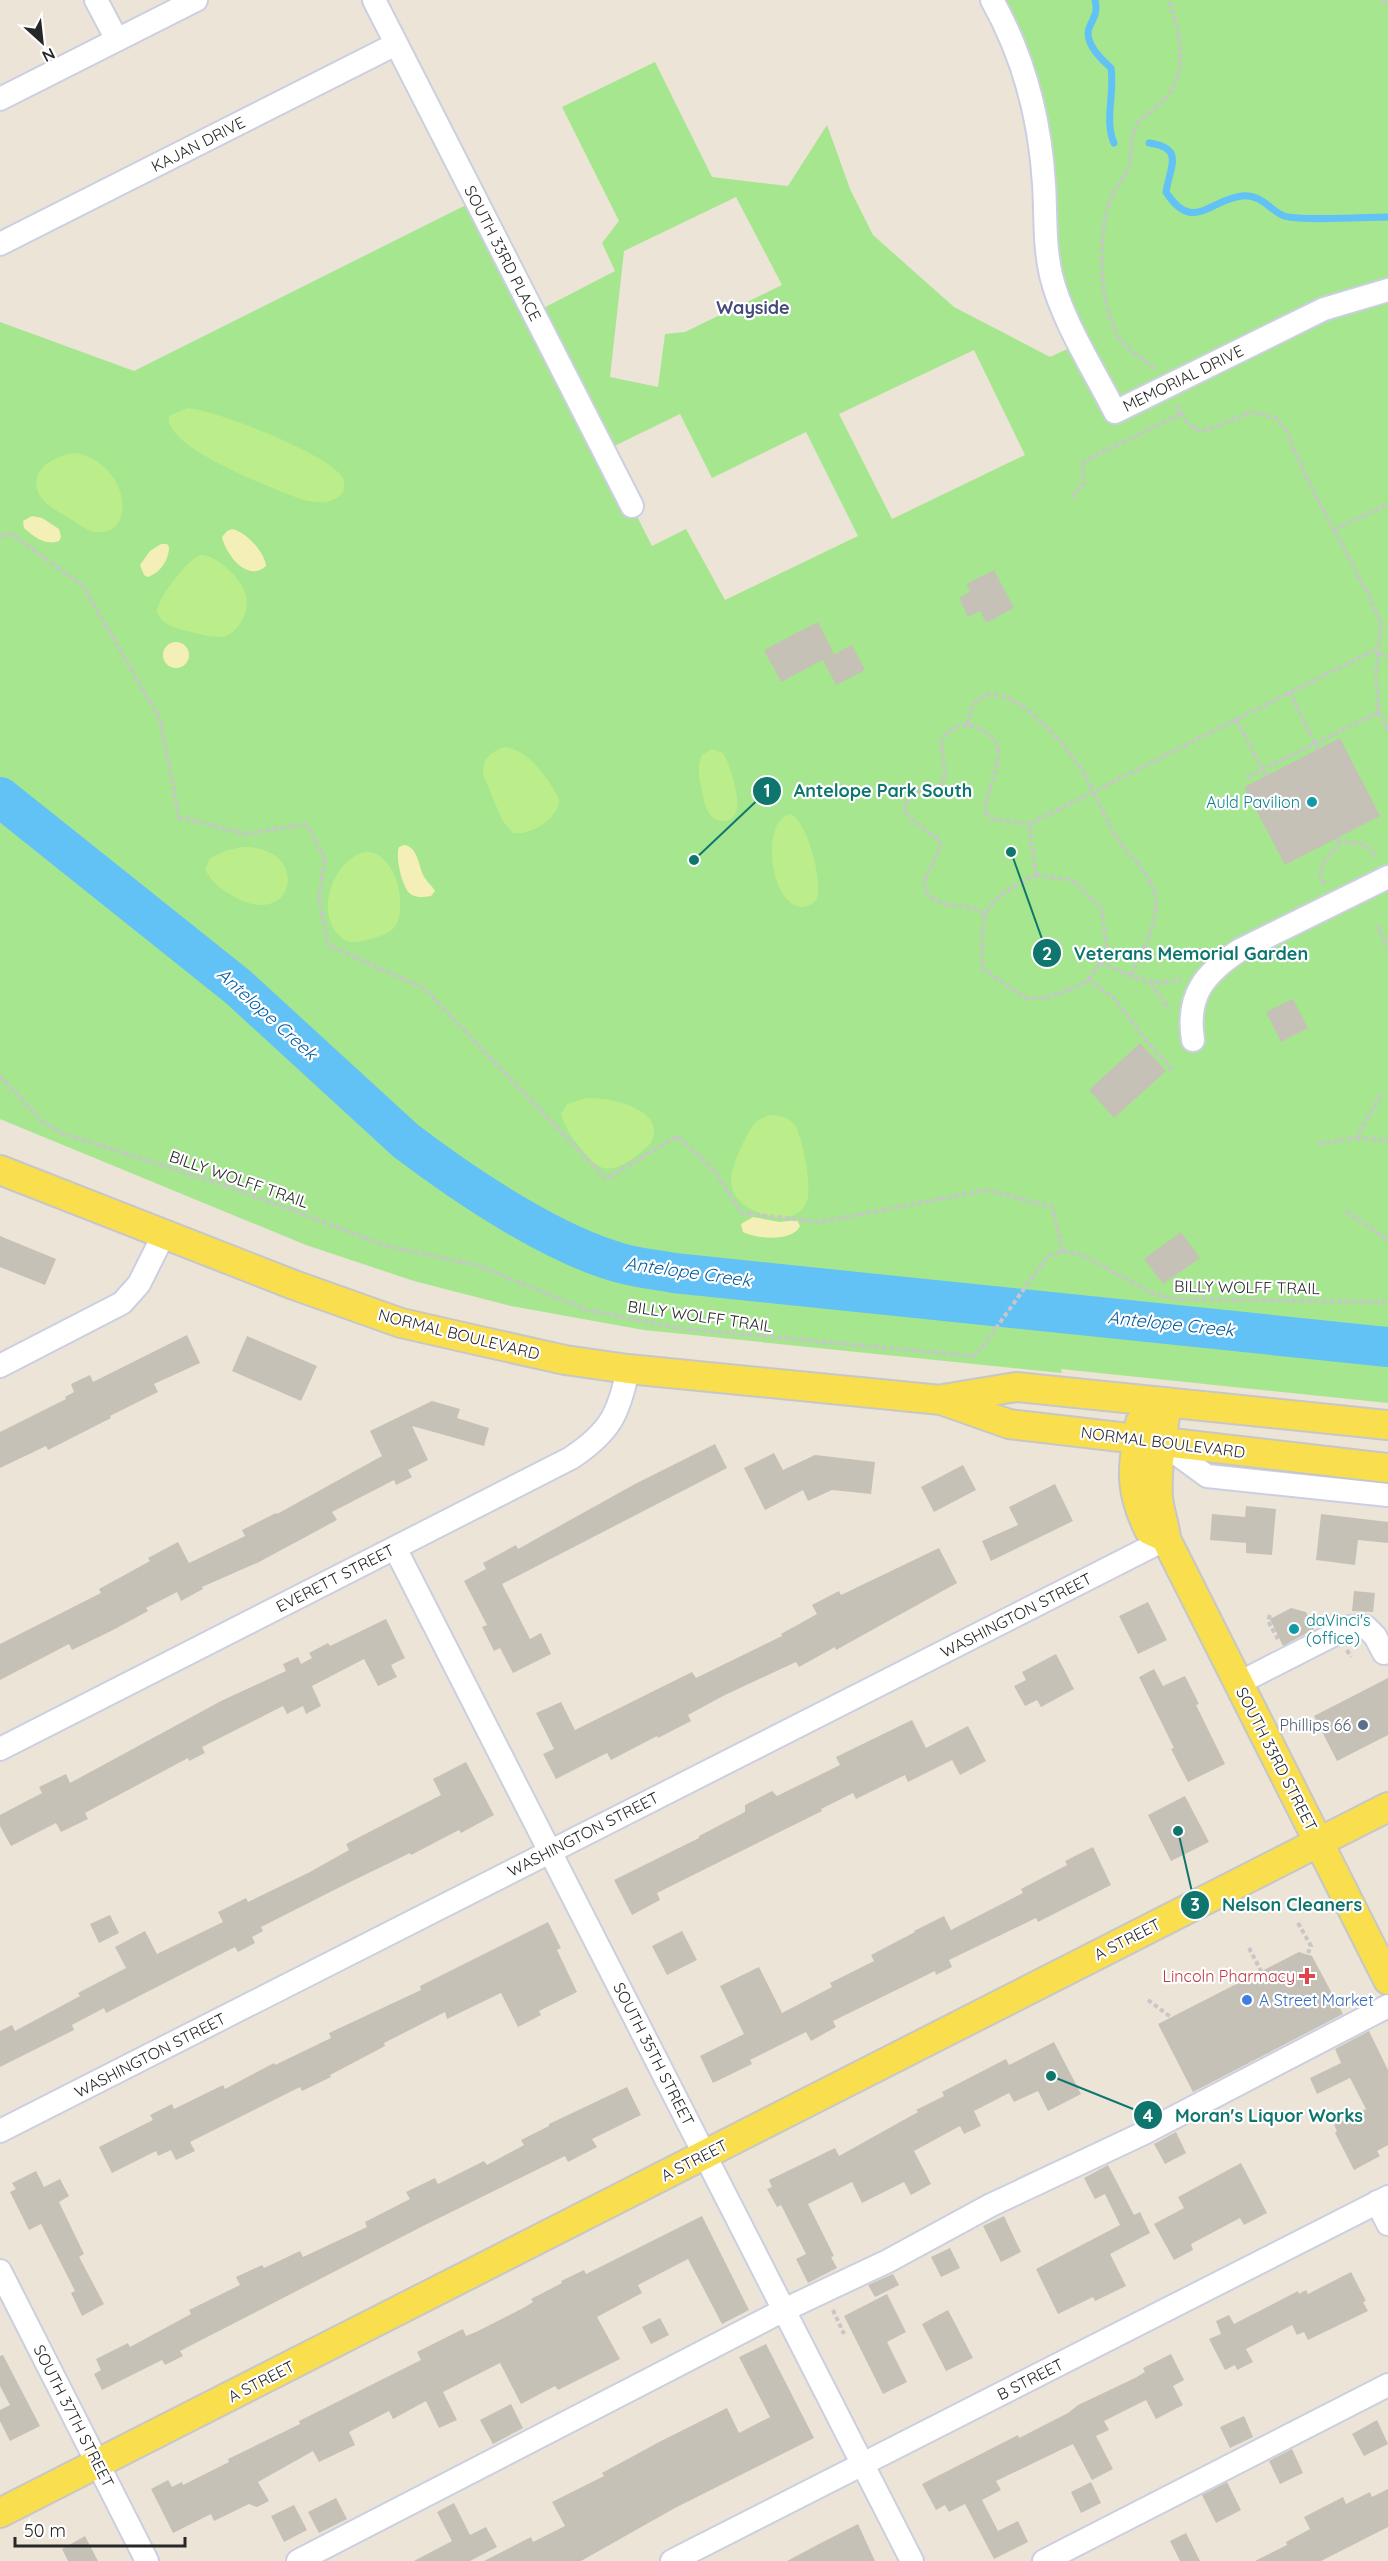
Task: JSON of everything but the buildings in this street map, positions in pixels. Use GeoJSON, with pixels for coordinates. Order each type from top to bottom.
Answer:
{"type":"FeatureCollection","features":[{"type":"Feature","properties":{"kind":"main road","name":"NORMAL BOULEVARD"},"geometry":{"type":"LineString","coordinates":[[0,1170],[294,1285],[401,1323],[565,1360],[628,1369],[941,1400],[1009,1424],[1388,1468]]}},
{"type":"Feature","properties":{"kind":"main road","name":"NORMAL BOULEVARD"},"geometry":{"type":"LineString","coordinates":[[941,1400],[1016,1386],[1388,1425]]}},
{"type":"Feature","properties":{"kind":"main road","name":"SOUTH 33RD STREET"},"geometry":{"type":"LineString","coordinates":[[1155,1401],[1150,1441],[1132,1474],[1139,1509],[1149,1530],[1166,1539],[1388,1980]]}},
{"type":"Feature","properties":{"kind":"main road","name":"A STREET"},"geometry":{"type":"LineString","coordinates":[[0,2513],[1388,1807]]}},
{"type":"Feature","properties":{"kind":"street"},"geometry":{"type":"LineString","coordinates":[[96,0],[117,40]]}},
{"type":"Feature","properties":{"kind":"street"},"geometry":{"type":"LineString","coordinates":[[0,99],[196,0]]}},
{"type":"Feature","properties":{"kind":"street","name":"SOUTH 33RD PLACE"},"geometry":{"type":"LineString","coordinates":[[374,0],[632,506]]}},
{"type":"Feature","properties":{"kind":"street","name":"MEMORIAL DRIVE"},"geometry":{"type":"LineString","coordinates":[[992,0],[1023,68],[1036,116],[1042,157],[1046,244],[1052,276],[1071,326],[1115,412],[1324,309],[1388,290]]}},
{"type":"Feature","properties":{"kind":"street","name":"KAJAN DRIVE"},"geometry":{"type":"LineString","coordinates":[[0,244],[396,44]]}},
{"type":"Feature","properties":{"kind":"street"},"geometry":{"type":"LineString","coordinates":[[1193,1040],[1190,1022],[1198,989],[1208,974],[1222,962],[1246,947],[1388,877]]}},
{"type":"Feature","properties":{"kind":"street"},"geometry":{"type":"LineString","coordinates":[[0,1366],[122,1303],[139,1284],[164,1234]]}},
{"type":"Feature","properties":{"kind":"street","name":"EVERETT STREET"},"geometry":{"type":"LineString","coordinates":[[0,1749],[585,1449],[609,1426],[621,1400],[628,1369]]}},
{"type":"Feature","properties":{"kind":"street"},"geometry":{"type":"LineString","coordinates":[[1150,1441],[1207,1476],[1388,1495]]}},
{"type":"Feature","properties":{"kind":"street","name":"WASHINGTON STREET"},"geometry":{"type":"LineString","coordinates":[[0,2131],[1166,1539]]}},
{"type":"Feature","properties":{"kind":"street","name":"SOUTH 35TH STREET"},"geometry":{"type":"LineString","coordinates":[[395,1548],[912,2561]]}},
{"type":"Feature","properties":{"kind":"street"},"geometry":{"type":"LineString","coordinates":[[1239,1683],[1349,1628],[1366,1628],[1375,1636],[1384,1653]]}},
{"type":"Feature","properties":{"kind":"street"},"geometry":{"type":"LineString","coordinates":[[298,2561],[784,2310],[888,2261],[992,2205],[1144,2133],[1388,2006]]}},
{"type":"Feature","properties":{"kind":"street"},"geometry":{"type":"LineString","coordinates":[[1382,2200],[1388,2224]]}},
{"type":"Feature","properties":{"kind":"street","name":"B STREET"},"geometry":{"type":"LineString","coordinates":[[672,2561],[1382,2200]]}},
{"type":"Feature","properties":{"kind":"street","name":"SOUTH 37TH STREET"},"geometry":{"type":"LineString","coordinates":[[0,2271],[147,2561]]}},
{"type":"Feature","properties":{"kind":"street"},"geometry":{"type":"LineString","coordinates":[[1044,2561],[1388,2385]]}},
{"type":"Feature","properties":{"kind":"path"},"geometry":{"type":"LineString","coordinates":[[1382,0],[1388,6]]}},
{"type":"Feature","properties":{"kind":"path"},"geometry":{"type":"LineString","coordinates":[[1072,498],[1083,483],[1082,465],[1086,460],[1181,414]]}},
{"type":"Feature","properties":{"kind":"path"},"geometry":{"type":"LineString","coordinates":[[1334,530],[1388,504]]}},
{"type":"Feature","properties":{"kind":"path"},"geometry":{"type":"LineString","coordinates":[[0,536],[12,534],[83,586],[160,719],[179,817],[246,834],[306,824],[325,858],[319,897],[328,945],[425,989],[606,1179],[677,1136],[711,1167],[742,1213],[820,1222],[987,1190],[1052,1207],[1063,1251]]}},
{"type":"Feature","properties":{"kind":"path"},"geometry":{"type":"LineString","coordinates":[[984,914],[972,908],[948,906],[938,902],[932,896],[925,879],[928,869],[940,852],[940,842],[933,833],[912,822],[906,810],[906,805],[914,794],[942,783],[945,773],[941,742],[954,727],[967,725],[989,734],[998,750],[997,769],[987,792],[984,808],[987,816],[995,820],[1029,824],[1371,651],[1388,656]]}},
{"type":"Feature","properties":{"kind":"path"},"geometry":{"type":"LineString","coordinates":[[1379,652],[1376,675],[1379,712],[1388,731]]}},
{"type":"Feature","properties":{"kind":"path"},"geometry":{"type":"LineString","coordinates":[[1289,692],[1318,749]]}},
{"type":"Feature","properties":{"kind":"path"},"geometry":{"type":"LineString","coordinates":[[967,725],[970,709],[980,697],[989,693],[1000,694],[1009,697],[1063,744],[1076,760],[1118,839],[1144,870],[1154,888],[1156,906],[1153,926],[1131,975]]}},
{"type":"Feature","properties":{"kind":"path"},"geometry":{"type":"LineString","coordinates":[[1247,777],[1379,712]]}},
{"type":"Feature","properties":{"kind":"path"},"geometry":{"type":"LineString","coordinates":[[1236,719],[1266,776]]}},
{"type":"Feature","properties":{"kind":"path"},"geometry":{"type":"LineString","coordinates":[[1029,824],[1036,874]]}},
{"type":"Feature","properties":{"kind":"path"},"geometry":{"type":"LineString","coordinates":[[1337,838],[1340,843]]}},
{"type":"Feature","properties":{"kind":"path"},"geometry":{"type":"LineString","coordinates":[[1320,875],[1324,862],[1340,843],[1360,842],[1371,849]]}},
{"type":"Feature","properties":{"kind":"path"},"geometry":{"type":"LineString","coordinates":[[1036,874],[1073,880],[1101,908],[1107,946],[1100,962],[1082,985],[1046,998],[1026,998],[983,969],[984,914],[1001,893],[1036,874]]}},
{"type":"Feature","properties":{"kind":"path"},"geometry":{"type":"LineString","coordinates":[[1378,926],[1388,949]]}},
{"type":"Feature","properties":{"kind":"path"},"geometry":{"type":"LineString","coordinates":[[1100,962],[1151,983],[1166,983],[1187,976]]}},
{"type":"Feature","properties":{"kind":"path"},"geometry":{"type":"LineString","coordinates":[[1088,979],[1115,999],[1173,1071]]}},
{"type":"Feature","properties":{"kind":"path"},"geometry":{"type":"LineString","coordinates":[[1151,983],[1174,1017]]}},
{"type":"Feature","properties":{"kind":"path","name":"BILLY WOLFF TRAIL"},"geometry":{"type":"LineString","coordinates":[[0,1076],[43,1122],[59,1132],[230,1187],[387,1246],[476,1265],[587,1310],[677,1328],[946,1356],[973,1356],[981,1349],[1028,1280],[1044,1261],[1051,1255],[1063,1251],[1083,1255],[1151,1293],[1173,1299],[1388,1302]]}},
{"type":"Feature","properties":{"kind":"path"},"geometry":{"type":"LineString","coordinates":[[1356,1138],[1382,1094]]}},
{"type":"Feature","properties":{"kind":"path"},"geometry":{"type":"LineString","coordinates":[[1318,1143],[1356,1138],[1388,1140]]}},
{"type":"Feature","properties":{"kind":"path"},"geometry":{"type":"LineString","coordinates":[[1346,1211],[1388,1240]]}},
{"type":"Feature","properties":{"kind":"path"},"geometry":{"type":"LineString","coordinates":[[1270,1615],[1268,1622],[1276,1640]]}},
{"type":"Feature","properties":{"kind":"path"},"geometry":{"type":"LineString","coordinates":[[1298,1923],[1311,1946],[1308,1953]]}},
{"type":"Feature","properties":{"kind":"path"},"geometry":{"type":"LineString","coordinates":[[1249,1948],[1261,1971]]}},
{"type":"Feature","properties":{"kind":"path"},"geometry":{"type":"LineString","coordinates":[[1148,2000],[1172,2018]]}},
{"type":"Feature","properties":{"kind":"path"},"geometry":{"type":"LineString","coordinates":[[833,2310],[844,2334]]}},
{"type":"Feature","properties":{"kind":"green space"},"geometry":{"type":"Polygon","coordinates":[[[992,0],[1388,0],[1388,1403],[1061,1369],[1062,1373],[644,1330],[511,1306],[414,1281],[306,1245],[0,1119],[0,322],[134,371],[476,200],[534,313],[615,271],[602,243],[619,221],[562,107],[655,62],[712,177],[788,186],[827,125],[850,189],[873,235],[954,307],[1050,357],[1080,343],[1071,326],[1044,186],[992,0]],[[736,197],[624,251],[610,377],[658,387],[665,334],[685,332],[782,285],[736,197]],[[974,350],[839,414],[892,519],[1025,455],[974,350]],[[680,414],[604,451],[652,546],[686,529],[725,600],[858,536],[806,432],[712,478],[680,414]]]}},
{"type":"Feature","properties":{"kind":"green space"},"geometry":{"type":"Polygon","coordinates":[[[188,408],[244,424],[309,453],[340,474],[344,482],[343,493],[334,500],[324,502],[303,500],[248,477],[202,454],[183,441],[172,428],[169,416],[188,408]]]}},
{"type":"Feature","properties":{"kind":"green space"},"geometry":{"type":"Polygon","coordinates":[[[76,453],[94,460],[108,471],[117,484],[122,499],[122,513],[117,524],[108,531],[95,532],[84,528],[49,506],[39,494],[36,481],[42,468],[55,459],[76,453]]]}},
{"type":"Feature","properties":{"kind":"green space"},"geometry":{"type":"Polygon","coordinates":[[[200,555],[221,563],[235,576],[244,589],[247,602],[244,616],[237,628],[225,636],[209,636],[176,628],[163,621],[157,612],[158,606],[174,580],[188,564],[200,555]]]}},
{"type":"Feature","properties":{"kind":"green space"},"geometry":{"type":"Polygon","coordinates":[[[505,747],[514,749],[530,759],[549,782],[559,799],[558,806],[550,818],[536,828],[520,833],[513,833],[502,820],[483,774],[488,756],[505,747]]]}},
{"type":"Feature","properties":{"kind":"green space"},"geometry":{"type":"Polygon","coordinates":[[[712,749],[723,753],[736,791],[736,812],[726,821],[714,819],[711,815],[705,805],[701,787],[700,759],[712,749]]]}},
{"type":"Feature","properties":{"kind":"green space"},"geometry":{"type":"Polygon","coordinates":[[[791,814],[803,829],[808,841],[818,882],[816,901],[802,907],[790,902],[780,890],[774,872],[772,853],[774,835],[780,821],[791,814]]]}},
{"type":"Feature","properties":{"kind":"green space"},"geometry":{"type":"Polygon","coordinates":[[[243,847],[265,850],[280,860],[287,872],[287,885],[281,897],[270,904],[253,904],[231,895],[210,878],[205,869],[210,858],[228,850],[243,847]]]}},
{"type":"Feature","properties":{"kind":"green space"},"geometry":{"type":"Polygon","coordinates":[[[364,852],[375,854],[385,860],[392,870],[400,895],[400,908],[394,928],[389,932],[382,936],[351,942],[339,936],[331,922],[328,910],[329,898],[337,875],[344,865],[353,857],[364,852]]]}},
{"type":"Feature","properties":{"kind":"green space"},"geometry":{"type":"Polygon","coordinates":[[[587,1098],[622,1103],[644,1114],[651,1121],[654,1131],[651,1143],[634,1158],[620,1166],[605,1168],[596,1164],[573,1138],[561,1114],[567,1104],[587,1098]]]}},
{"type":"Feature","properties":{"kind":"green space"},"geometry":{"type":"Polygon","coordinates":[[[769,1115],[783,1117],[794,1124],[801,1139],[806,1162],[807,1201],[795,1215],[786,1217],[768,1216],[750,1209],[738,1199],[731,1183],[733,1167],[749,1132],[756,1122],[769,1115]]]}},
{"type":"Feature","properties":{"kind":"sand"},"geometry":{"type":"Polygon","coordinates":[[[32,516],[42,518],[59,529],[61,537],[59,541],[45,541],[24,528],[23,521],[32,516]]]}},
{"type":"Feature","properties":{"kind":"sand"},"geometry":{"type":"Polygon","coordinates":[[[232,529],[243,534],[253,543],[265,560],[266,566],[252,571],[245,569],[233,559],[222,537],[232,529]]]}},
{"type":"Feature","properties":{"kind":"sand"},"geometry":{"type":"Polygon","coordinates":[[[161,544],[167,544],[169,547],[166,561],[160,569],[148,577],[144,575],[140,565],[150,551],[161,544]]]}},
{"type":"Feature","properties":{"kind":"sand"},"geometry":{"type":"Polygon","coordinates":[[[176,642],[185,646],[189,655],[185,664],[176,668],[167,664],[163,655],[167,646],[176,642]]]}},
{"type":"Feature","properties":{"kind":"sand"},"geometry":{"type":"Polygon","coordinates":[[[404,845],[413,850],[426,880],[435,891],[431,896],[414,896],[405,887],[398,858],[399,847],[404,845]]]}},
{"type":"Feature","properties":{"kind":"sand"},"geometry":{"type":"Polygon","coordinates":[[[753,1217],[780,1222],[797,1220],[800,1226],[790,1235],[782,1237],[756,1236],[743,1232],[741,1224],[753,1217]]]}},
{"type":"Feature","properties":{"kind":"waterway"},"geometry":{"type":"LineString","coordinates":[[1095,0],[1096,11],[1088,34],[1094,50],[1111,68],[1110,125],[1114,143]]}},
{"type":"Feature","properties":{"kind":"waterway"},"geometry":{"type":"LineString","coordinates":[[1149,143],[1160,145],[1171,154],[1172,166],[1166,192],[1185,211],[1193,213],[1202,211],[1231,198],[1249,196],[1289,217],[1316,219],[1388,217]]}},
{"type":"Feature","properties":{"kind":"waterway","name":"Antelope Creek"},"geometry":{"type":"LineString","coordinates":[[0,797],[238,987],[406,1141],[482,1195],[540,1229],[597,1255],[630,1265],[674,1273],[1388,1347]]}},
{"type":"Feature","properties":{"kind":"place","name":"Auld Pavilion"},"geometry":{"type":"Point","coordinates":[1312,802]}},
{"type":"Feature","properties":{"kind":"place","name":"Veterans Memorial Garden"},"geometry":{"type":"Point","coordinates":[1011,852]}},
{"type":"Feature","properties":{"kind":"place","name":"Antelope Park South"},"geometry":{"type":"Point","coordinates":[694,860]}},
{"type":"Feature","properties":{"kind":"place","name":"daVinci's (office)"},"geometry":{"type":"Point","coordinates":[1294,1629]}},
{"type":"Feature","properties":{"kind":"place","name":"Phillips 66"},"geometry":{"type":"Point","coordinates":[1363,1725]}},
{"type":"Feature","properties":{"kind":"place","name":"Nelson Cleaners"},"geometry":{"type":"Point","coordinates":[1178,1831]}},
{"type":"Feature","properties":{"kind":"place","name":"Lincoln Pharmacy"},"geometry":{"type":"Point","coordinates":[1307,1976]}},
{"type":"Feature","properties":{"kind":"place","name":"A Street Market"},"geometry":{"type":"Point","coordinates":[1247,2000]}},
{"type":"Feature","properties":{"kind":"place","name":"Moran's Liquor Works"},"geometry":{"type":"Point","coordinates":[1051,2076]}},
{"type":"Feature","properties":{"kind":"district","name":"Wayside"},"geometry":{"type":"Point","coordinates":[753,308]}}]}
